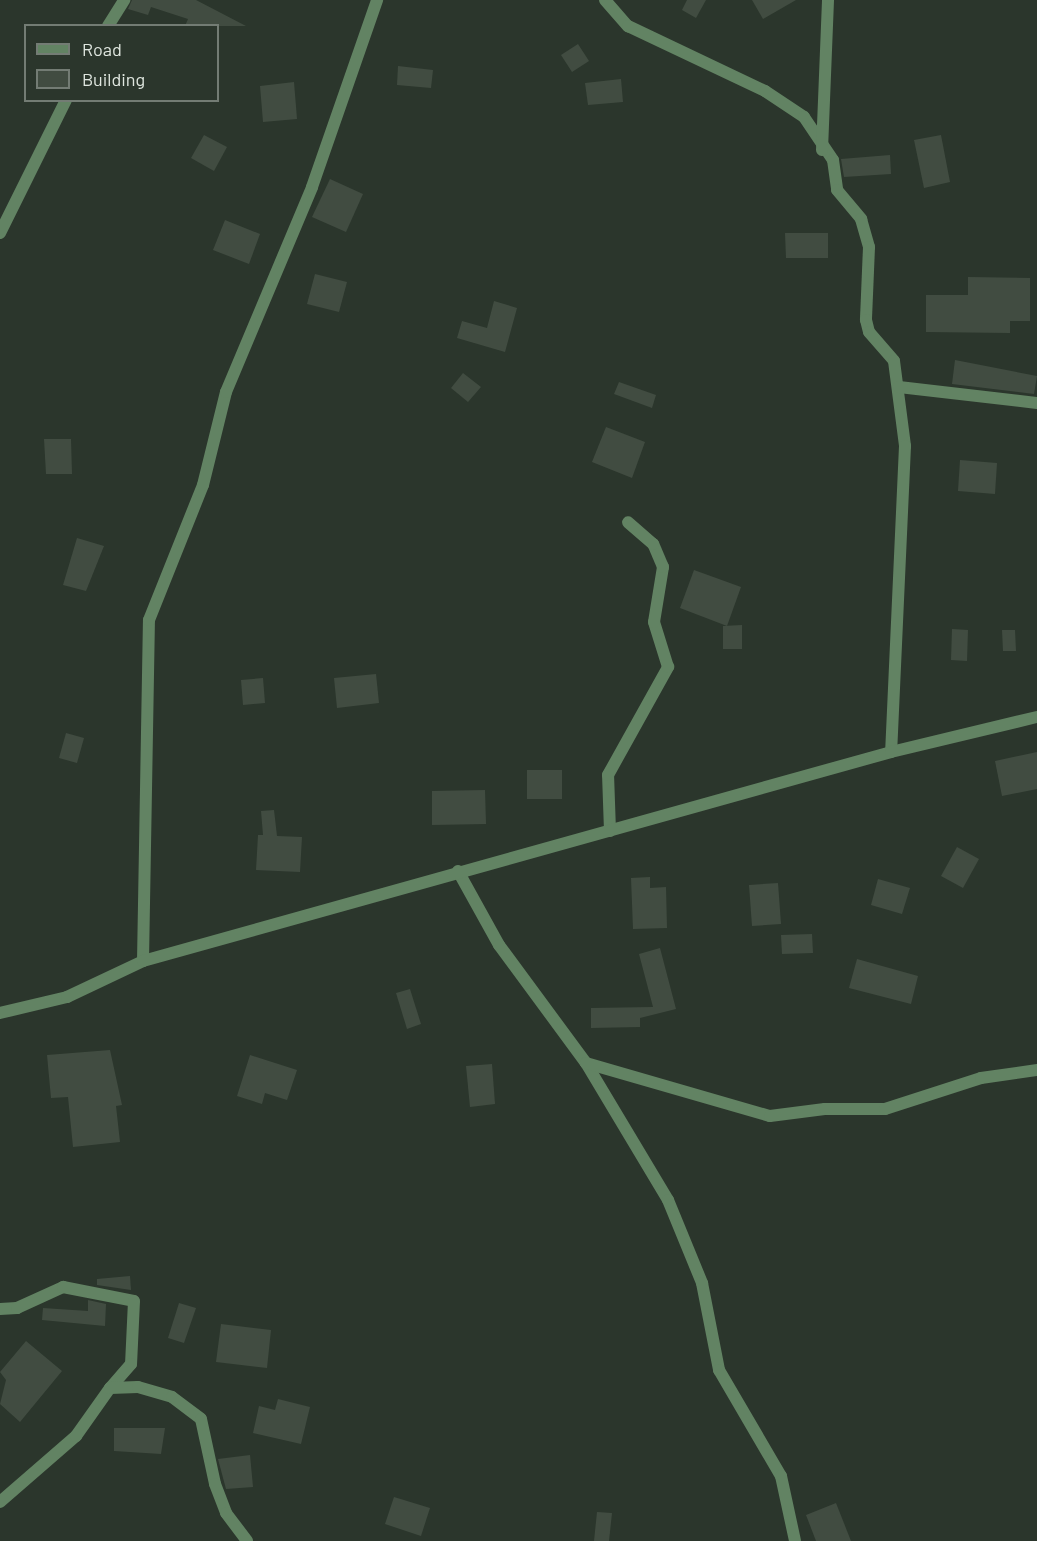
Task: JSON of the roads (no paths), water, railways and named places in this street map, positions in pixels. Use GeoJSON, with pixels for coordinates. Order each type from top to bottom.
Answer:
{"type":"FeatureCollection","features":[{"type":"Feature","properties":{"kind":"street"},"geometry":{"type":"LineString","coordinates":[[109,24],[124,0]]}},
{"type":"Feature","properties":{"kind":"street"},"geometry":{"type":"LineString","coordinates":[[143,961],[149,620],[202,485],[226,392],[312,187],[377,0]]}},
{"type":"Feature","properties":{"kind":"street"},"geometry":{"type":"LineString","coordinates":[[605,0],[628,26],[765,91],[804,117],[822,150],[833,160],[837,190],[861,219],[869,247],[866,320],[869,332],[894,361],[905,446],[891,752]]}},
{"type":"Feature","properties":{"kind":"street"},"geometry":{"type":"LineString","coordinates":[[822,150],[826,114],[828,0]]}},
{"type":"Feature","properties":{"kind":"street"},"geometry":{"type":"LineString","coordinates":[[0,233],[65,102]]}},
{"type":"Feature","properties":{"kind":"street"},"geometry":{"type":"LineString","coordinates":[[804,117],[826,114]]}},
{"type":"Feature","properties":{"kind":"street"},"geometry":{"type":"LineString","coordinates":[[899,387],[1037,403]]}},
{"type":"Feature","properties":{"kind":"street"},"geometry":{"type":"LineString","coordinates":[[610,831],[608,775],[617,753],[662,686],[668,667],[654,622],[663,567],[653,544],[628,522]]}},
{"type":"Feature","properties":{"kind":"street"},"geometry":{"type":"LineString","coordinates":[[0,1012],[67,997],[143,961],[458,871],[891,752],[1037,717]]}},
{"type":"Feature","properties":{"kind":"street"},"geometry":{"type":"LineString","coordinates":[[458,871],[499,945],[586,1063],[689,1245],[710,1312],[719,1370],[781,1476],[795,1541]]}},
{"type":"Feature","properties":{"kind":"street"},"geometry":{"type":"LineString","coordinates":[[586,1063],[770,1116],[825,1109],[885,1109],[981,1078],[1037,1070]]}},
{"type":"Feature","properties":{"kind":"street"},"geometry":{"type":"LineString","coordinates":[[0,1309],[17,1308],[63,1287],[134,1301],[131,1364],[110,1388],[76,1436],[0,1502]]}},
{"type":"Feature","properties":{"kind":"street"},"geometry":{"type":"LineString","coordinates":[[110,1388],[138,1387],[193,1409],[201,1419],[226,1513],[248,1541]]}}]}
